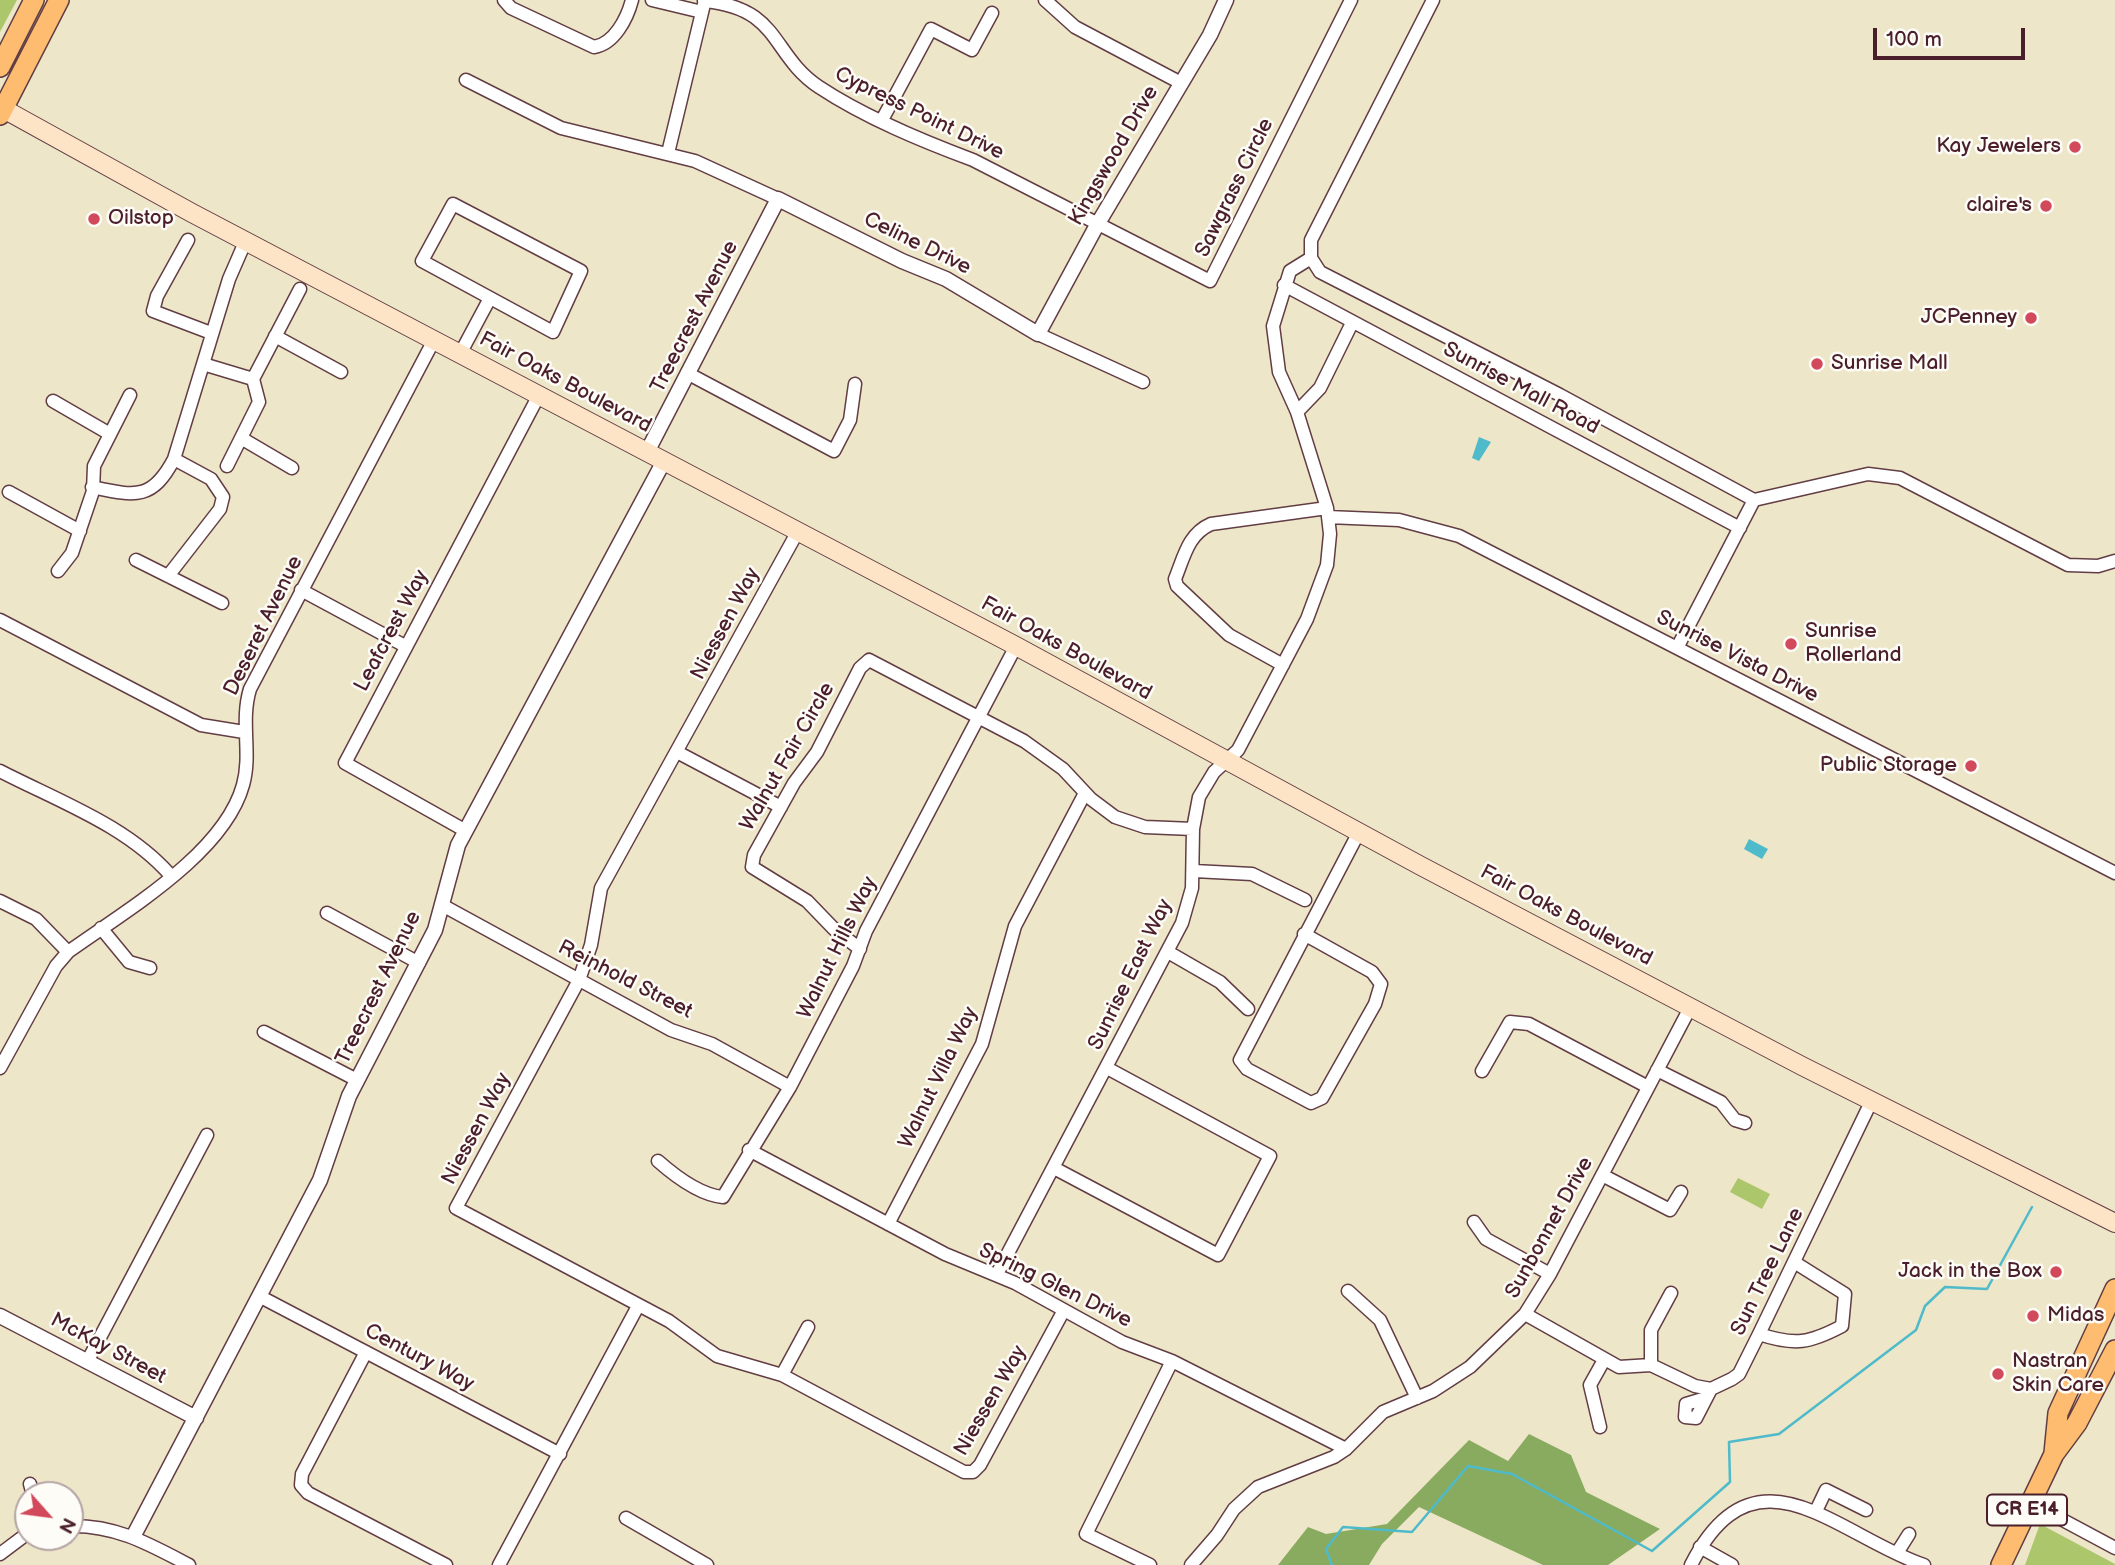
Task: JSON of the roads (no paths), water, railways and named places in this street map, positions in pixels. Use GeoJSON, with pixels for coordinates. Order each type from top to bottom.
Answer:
{"type":"FeatureCollection","features":[{"type":"Feature","properties":{"kind":"main road"},"geometry":{"type":"LineString","coordinates":[[0,67],[34,0]]}},
{"type":"Feature","properties":{"kind":"main road"},"geometry":{"type":"LineString","coordinates":[[1,110],[59,0]]}},
{"type":"Feature","properties":{"kind":"main road","name":"Fair Oaks Boulevard"},"geometry":{"type":"LineString","coordinates":[[1,110],[1016,646],[1226,762],[1872,1100],[2115,1223]]}},
{"type":"Feature","properties":{"kind":"main road","name":"CR E14"},"geometry":{"type":"LineString","coordinates":[[2054,1454],[2058,1413],[2115,1289]]}},
{"type":"Feature","properties":{"kind":"main road","name":"CR E14"},"geometry":{"type":"LineString","coordinates":[[2001,1565],[2054,1454],[2077,1423],[2115,1350]]}},
{"type":"Feature","properties":{"kind":"street"},"geometry":{"type":"LineString","coordinates":[[504,0],[511,8],[594,47],[604,45],[613,37],[632,0]]}},
{"type":"Feature","properties":{"kind":"street","name":"Cypress Point Drive"},"geometry":{"type":"LineString","coordinates":[[652,0],[727,4],[757,18],[769,28],[811,81],[943,151],[973,160],[1097,225]]}},
{"type":"Feature","properties":{"kind":"street"},"geometry":{"type":"LineString","coordinates":[[1045,0],[1075,27],[1181,83]]}},
{"type":"Feature","properties":{"kind":"street","name":"Kingswood Drive"},"geometry":{"type":"LineString","coordinates":[[1038,334],[1226,0]]}},
{"type":"Feature","properties":{"kind":"street","name":"Sawgrass Circle"},"geometry":{"type":"LineString","coordinates":[[1097,225],[1210,281],[1351,0]]}},
{"type":"Feature","properties":{"kind":"street"},"geometry":{"type":"LineString","coordinates":[[1433,0],[1311,240],[1311,258],[1320,272],[1560,395],[1754,500],[1868,474],[1884,475],[1900,478],[2068,565],[2098,566],[2115,561]]}},
{"type":"Feature","properties":{"kind":"street"},"geometry":{"type":"LineString","coordinates":[[668,153],[704,4]]}},
{"type":"Feature","properties":{"kind":"street"},"geometry":{"type":"LineString","coordinates":[[882,120],[931,29],[972,50],[992,13]]}},
{"type":"Feature","properties":{"kind":"street","name":"Celine Drive"},"geometry":{"type":"LineString","coordinates":[[467,80],[561,128],[711,166],[902,261],[946,279],[1038,334],[1143,382]]}},
{"type":"Feature","properties":{"kind":"street","name":"Treecrest Avenue"},"geometry":{"type":"LineString","coordinates":[[647,452],[778,199]]}},
{"type":"Feature","properties":{"kind":"street"},"geometry":{"type":"LineString","coordinates":[[453,204],[580,271],[552,332],[490,298],[422,261],[453,204]]}},
{"type":"Feature","properties":{"kind":"street"},"geometry":{"type":"LineString","coordinates":[[188,240],[157,296],[153,311],[211,333]]}},
{"type":"Feature","properties":{"kind":"street"},"geometry":{"type":"LineString","coordinates":[[92,486],[137,493],[155,488],[174,459],[211,333],[246,240]]}},
{"type":"Feature","properties":{"kind":"street","name":"Sunrise East Way"},"geometry":{"type":"LineString","coordinates":[[997,1274],[1168,952],[1188,906],[1194,871],[1193,829],[1205,784],[1238,750],[1321,587],[1329,549],[1328,512],[1297,412],[1279,372],[1273,326],[1284,285],[1294,267],[1311,258]]}},
{"type":"Feature","properties":{"kind":"street","name":"Sunrise Mall Road"},"geometry":{"type":"LineString","coordinates":[[1284,285],[1740,528]]}},
{"type":"Feature","properties":{"kind":"street"},"geometry":{"type":"LineString","coordinates":[[227,466],[259,402],[253,379],[300,289]]}},
{"type":"Feature","properties":{"kind":"street"},"geometry":{"type":"LineString","coordinates":[[460,354],[490,298]]}},
{"type":"Feature","properties":{"kind":"street"},"geometry":{"type":"LineString","coordinates":[[1297,412],[1320,388],[1352,323]]}},
{"type":"Feature","properties":{"kind":"street"},"geometry":{"type":"LineString","coordinates":[[275,336],[341,372]]}},
{"type":"Feature","properties":{"kind":"street","name":"Deseret Avenue"},"geometry":{"type":"LineString","coordinates":[[0,1068],[47,979],[68,952],[171,876],[211,842],[231,814],[246,769],[244,712],[250,689],[434,340]]}},
{"type":"Feature","properties":{"kind":"street"},"geometry":{"type":"LineString","coordinates":[[203,364],[253,379]]}},
{"type":"Feature","properties":{"kind":"street"},"geometry":{"type":"LineString","coordinates":[[687,373],[834,450],[850,420],[855,384]]}},
{"type":"Feature","properties":{"kind":"street"},"geometry":{"type":"LineString","coordinates":[[58,571],[72,552],[80,531],[92,486],[94,466],[130,395]]}},
{"type":"Feature","properties":{"kind":"street","name":"Leafcrest Way"},"geometry":{"type":"LineString","coordinates":[[466,831],[345,763],[539,395]]}},
{"type":"Feature","properties":{"kind":"street"},"geometry":{"type":"LineString","coordinates":[[53,401],[110,434]]}},
{"type":"Feature","properties":{"kind":"street"},"geometry":{"type":"LineString","coordinates":[[241,439],[292,468]]}},
{"type":"Feature","properties":{"kind":"street"},"geometry":{"type":"LineString","coordinates":[[168,576],[220,509],[223,497],[211,479],[174,459]]}},
{"type":"Feature","properties":{"kind":"street","name":"Treecrest Avenue"},"geometry":{"type":"LineString","coordinates":[[134,1535],[324,1172],[340,1120],[357,1080],[419,963],[442,905],[452,861],[466,831],[664,461]]}},
{"type":"Feature","properties":{"kind":"street"},"geometry":{"type":"LineString","coordinates":[[9,492],[80,531]]}},
{"type":"Feature","properties":{"kind":"street"},"geometry":{"type":"LineString","coordinates":[[1678,648],[1754,500]]}},
{"type":"Feature","properties":{"kind":"street","name":"Sunrise Vista Drive"},"geometry":{"type":"LineString","coordinates":[[1283,665],[1229,635],[1177,586],[1175,579],[1193,535],[1200,528],[1211,524],[1328,512],[1399,520],[1439,528],[2115,873]]}},
{"type":"Feature","properties":{"kind":"street","name":"Niessen Way"},"geometry":{"type":"LineString","coordinates":[[798,531],[601,888],[591,946],[579,980],[456,1208],[676,1325],[717,1356],[782,1375],[964,1472],[973,1472],[1064,1310]]}},
{"type":"Feature","properties":{"kind":"street"},"geometry":{"type":"LineString","coordinates":[[136,560],[222,603]]}},
{"type":"Feature","properties":{"kind":"street"},"geometry":{"type":"LineString","coordinates":[[301,590],[405,646]]}},
{"type":"Feature","properties":{"kind":"street"},"geometry":{"type":"LineString","coordinates":[[0,620],[201,725],[244,732]]}},
{"type":"Feature","properties":{"kind":"street","name":"Walnut Hills Way"},"geometry":{"type":"LineString","coordinates":[[659,1161],[676,1177],[714,1196],[723,1197],[749,1150],[790,1087],[1016,646]]}},
{"type":"Feature","properties":{"kind":"street","name":"Walnut Fair Circle"},"geometry":{"type":"LineString","coordinates":[[860,949],[834,929],[807,901],[752,867],[754,855],[817,752],[860,667],[869,660],[978,719]]}},
{"type":"Feature","properties":{"kind":"street"},"geometry":{"type":"LineString","coordinates":[[978,719],[1044,754],[1102,808],[1131,824],[1193,829]]}},
{"type":"Feature","properties":{"kind":"street"},"geometry":{"type":"LineString","coordinates":[[677,752],[781,807]]}},
{"type":"Feature","properties":{"kind":"street"},"geometry":{"type":"LineString","coordinates":[[0,771],[130,839],[158,861],[171,876]]}},
{"type":"Feature","properties":{"kind":"street","name":"Walnut Villa Way"},"geometry":{"type":"LineString","coordinates":[[888,1224],[982,1044],[992,1018],[1003,961],[1015,926],[1086,793]]}},
{"type":"Feature","properties":{"kind":"street"},"geometry":{"type":"LineString","coordinates":[[1304,934],[1372,972],[1381,984],[1375,1004],[1322,1098],[1311,1102],[1247,1069],[1240,1060],[1304,934],[1359,832]]}},
{"type":"Feature","properties":{"kind":"street"},"geometry":{"type":"LineString","coordinates":[[1194,871],[1252,874],[1305,900]]}},
{"type":"Feature","properties":{"kind":"street"},"geometry":{"type":"LineString","coordinates":[[0,901],[36,919],[68,952]]}},
{"type":"Feature","properties":{"kind":"street","name":"Reinhold Street"},"geometry":{"type":"LineString","coordinates":[[442,905],[671,1030],[712,1044],[790,1087]]}},
{"type":"Feature","properties":{"kind":"street"},"geometry":{"type":"LineString","coordinates":[[327,913],[419,963]]}},
{"type":"Feature","properties":{"kind":"street"},"geometry":{"type":"LineString","coordinates":[[101,928],[129,962],[150,968]]}},
{"type":"Feature","properties":{"kind":"street"},"geometry":{"type":"LineString","coordinates":[[1168,952],[1220,982],[1248,1009]]}},
{"type":"Feature","properties":{"kind":"street","name":"Sunbonnet Drive"},"geometry":{"type":"LineString","coordinates":[[1191,1565],[1217,1535],[1234,1509],[1258,1487],[1346,1449],[1376,1418],[1470,1367],[1525,1314],[1550,1274],[1691,1006]]}},
{"type":"Feature","properties":{"kind":"street"},"geometry":{"type":"LineString","coordinates":[[1482,1071],[1510,1022],[1529,1024],[1648,1087]]}},
{"type":"Feature","properties":{"kind":"street"},"geometry":{"type":"LineString","coordinates":[[264,1032],[357,1080]]}},
{"type":"Feature","properties":{"kind":"street"},"geometry":{"type":"LineString","coordinates":[[1054,1168],[1218,1255],[1270,1156],[1107,1068]]}},
{"type":"Feature","properties":{"kind":"street"},"geometry":{"type":"LineString","coordinates":[[1657,1070],[1721,1102],[1735,1120],[1745,1124]]}},
{"type":"Feature","properties":{"kind":"street","name":"Sun Tree Lane"},"geometry":{"type":"LineString","coordinates":[[1525,1314],[1619,1367],[1651,1364],[1709,1394],[1739,1374],[1872,1100]]}},
{"type":"Feature","properties":{"kind":"street"},"geometry":{"type":"LineString","coordinates":[[87,1362],[207,1135]]}},
{"type":"Feature","properties":{"kind":"street","name":"Spring Glen Drive"},"geometry":{"type":"LineString","coordinates":[[749,1150],[945,1254],[997,1274],[1122,1342],[1172,1362],[1346,1449]]}},
{"type":"Feature","properties":{"kind":"street"},"geometry":{"type":"LineString","coordinates":[[1602,1175],[1670,1210],[1681,1192]]}},
{"type":"Feature","properties":{"kind":"street"},"geometry":{"type":"LineString","coordinates":[[1474,1222],[1486,1239],[1550,1274]]}},
{"type":"Feature","properties":{"kind":"street"},"geometry":{"type":"LineString","coordinates":[[1759,1334],[1782,1340],[1813,1341],[1842,1326],[1845,1294],[1839,1287],[1794,1262]]}},
{"type":"Feature","properties":{"kind":"street"},"geometry":{"type":"LineString","coordinates":[[1348,1291],[1380,1320],[1417,1398]]}},
{"type":"Feature","properties":{"kind":"street"},"geometry":{"type":"LineString","coordinates":[[1651,1364],[1651,1330],[1671,1293]]}},
{"type":"Feature","properties":{"kind":"street","name":"Century Way"},"geometry":{"type":"LineString","coordinates":[[260,1296],[560,1454]]}},
{"type":"Feature","properties":{"kind":"street"},"geometry":{"type":"LineString","coordinates":[[499,1565],[638,1306]]}},
{"type":"Feature","properties":{"kind":"street","name":"McKay Street"},"geometry":{"type":"LineString","coordinates":[[0,1316],[196,1418]]}},
{"type":"Feature","properties":{"kind":"street"},"geometry":{"type":"LineString","coordinates":[[782,1375],[808,1327]]}},
{"type":"Feature","properties":{"kind":"street"},"geometry":{"type":"LineString","coordinates":[[366,1352],[302,1474],[301,1485],[308,1493],[446,1565]]}},
{"type":"Feature","properties":{"kind":"street"},"geometry":{"type":"LineString","coordinates":[[1600,1427],[1590,1385],[1604,1360]]}},
{"type":"Feature","properties":{"kind":"street"},"geometry":{"type":"LineString","coordinates":[[1150,1565],[1086,1534],[1172,1362]]}},
{"type":"Feature","properties":{"kind":"street"},"geometry":{"type":"LineString","coordinates":[[1816,1511],[1826,1490],[1866,1510]]}},
{"type":"Feature","properties":{"kind":"street"},"geometry":{"type":"LineString","coordinates":[[1691,1565],[1700,1547],[1737,1509],[1755,1501],[1816,1511],[1924,1565]]}},
{"type":"Feature","properties":{"kind":"street"},"geometry":{"type":"LineString","coordinates":[[2031,1503],[2115,1548]]}},
{"type":"Feature","properties":{"kind":"street"},"geometry":{"type":"LineString","coordinates":[[626,1518],[707,1565]]}},
{"type":"Feature","properties":{"kind":"street"},"geometry":{"type":"LineString","coordinates":[[84,1525],[95,1525],[134,1535],[189,1565]]}},
{"type":"Feature","properties":{"kind":"street"},"geometry":{"type":"LineString","coordinates":[[1898,1553],[1909,1534]]}},
{"type":"Feature","properties":{"kind":"street"},"geometry":{"type":"LineString","coordinates":[[1700,1547],[1732,1565]]}},
{"type":"Feature","properties":{"kind":"water"},"geometry":{"type":"Polygon","coordinates":[[[1479,437],[1491,442],[1479,461],[1472,458],[1479,437]]]}},
{"type":"Feature","properties":{"kind":"water"},"geometry":{"type":"Polygon","coordinates":[[[1749,839],[1768,849],[1762,859],[1744,849],[1749,839]]]}},
{"type":"Feature","properties":{"kind":"waterway"},"geometry":{"type":"LineString","coordinates":[[1332,1565],[1326,1549],[1343,1527],[1412,1532],[1468,1466],[1512,1474],[1652,1551],[1730,1482],[1729,1442],[1779,1434],[1916,1330],[1925,1306],[1945,1287],[1987,1289],[2032,1207]]}},
{"type":"Feature","properties":{"kind":"place","name":"Kay Jewelers"},"geometry":{"type":"Point","coordinates":[2075,147]}},
{"type":"Feature","properties":{"kind":"place","name":"claire's"},"geometry":{"type":"Point","coordinates":[2046,206]}},
{"type":"Feature","properties":{"kind":"place","name":"Oilstop"},"geometry":{"type":"Point","coordinates":[94,219]}},
{"type":"Feature","properties":{"kind":"place","name":"JCPenney"},"geometry":{"type":"Point","coordinates":[2031,318]}},
{"type":"Feature","properties":{"kind":"place","name":"Sunrise Mall"},"geometry":{"type":"Point","coordinates":[1817,364]}},
{"type":"Feature","properties":{"kind":"place","name":"Sunrise Rollerland"},"geometry":{"type":"Point","coordinates":[1791,644]}},
{"type":"Feature","properties":{"kind":"place","name":"Public Storage"},"geometry":{"type":"Point","coordinates":[1971,766]}},
{"type":"Feature","properties":{"kind":"place","name":"Jack in the Box"},"geometry":{"type":"Point","coordinates":[2056,1272]}},
{"type":"Feature","properties":{"kind":"place","name":"Midas"},"geometry":{"type":"Point","coordinates":[2033,1316]}},
{"type":"Feature","properties":{"kind":"place","name":"Nastran Skin Care"},"geometry":{"type":"Point","coordinates":[1998,1374]}}]}
